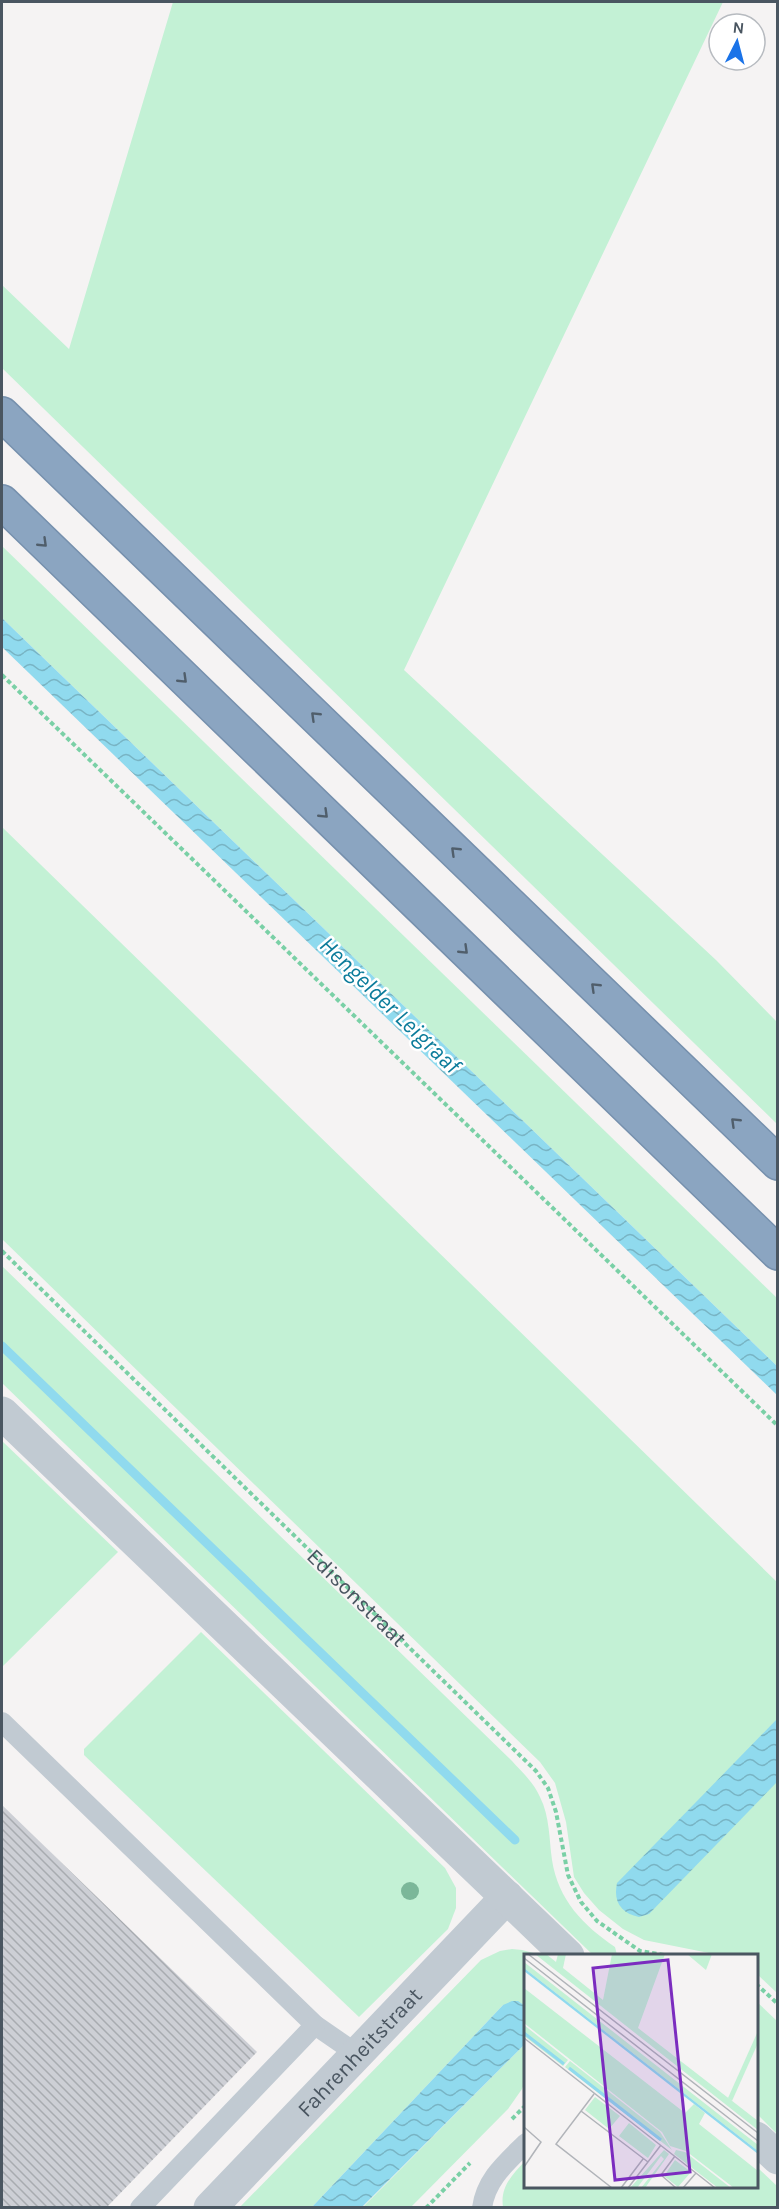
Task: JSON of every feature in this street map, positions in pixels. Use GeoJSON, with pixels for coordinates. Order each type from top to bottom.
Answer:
{"type":"FeatureCollection","features":[{"type":"Feature","properties":{"kind":"highway"},"geometry":{"type":"LineString","coordinates":[[2,414],[777,1163]]}},
{"type":"Feature","properties":{"kind":"highway"},"geometry":{"type":"LineString","coordinates":[[2,502],[777,1253]]}},
{"type":"Feature","properties":{"kind":"street"},"geometry":{"type":"LineString","coordinates":[[2,1413],[566,1954]]}},
{"type":"Feature","properties":{"kind":"street","name":"Fahrenheitstraat"},"geometry":{"type":"LineString","coordinates":[[210,2208],[507,1897]]}},
{"type":"Feature","properties":{"kind":"street"},"geometry":{"type":"LineString","coordinates":[[758,2140],[777,2158]]}},
{"type":"Feature","properties":{"kind":"lane"},"geometry":{"type":"LineString","coordinates":[[2,1722],[315,2025],[357,2054]]}},
{"type":"Feature","properties":{"kind":"lane"},"geometry":{"type":"LineString","coordinates":[[140,2208],[315,2025]]}},
{"type":"Feature","properties":{"kind":"lane"},"geometry":{"type":"LineString","coordinates":[[482,2208],[486,2188],[495,2174],[524,2144]]}},
{"type":"Feature","properties":{"kind":"path"},"geometry":{"type":"LineString","coordinates":[[2,675],[777,1426]]}},
{"type":"Feature","properties":{"kind":"path","name":"Edisonstraat"},"geometry":{"type":"LineString","coordinates":[[2,1251],[536,1771],[548,1788],[554,1804],[568,1875],[581,1902],[597,1921],[638,1953]]}},
{"type":"Feature","properties":{"kind":"path"},"geometry":{"type":"LineString","coordinates":[[758,1986],[777,2004]]}},
{"type":"Feature","properties":{"kind":"green space"},"geometry":{"type":"Polygon","coordinates":[[[173,2],[723,2],[718,12],[707,12],[707,36],[404,670],[716,960],[777,1022],[777,1124],[2,368],[2,285],[69,349],[173,2]]]}},
{"type":"Feature","properties":{"kind":"green space"},"geometry":{"type":"Polygon","coordinates":[[[2,546],[777,1298],[777,1366],[2,618],[2,546]]]}},
{"type":"Feature","properties":{"kind":"green space"},"geometry":{"type":"Polygon","coordinates":[[[2,827],[777,1582],[777,1993],[758,1975],[758,1954],[714,1954],[644,1940],[623,1929],[599,1910],[574,1877],[566,1822],[555,1783],[540,1762],[2,1239],[2,827]]]}},
{"type":"Feature","properties":{"kind":"green space"},"geometry":{"type":"Polygon","coordinates":[[[2,1266],[524,1774],[543,1805],[555,1874],[566,1900],[583,1921],[615,1947],[617,1954],[592,1954],[2,1383],[2,1266]]]}},
{"type":"Feature","properties":{"kind":"green space"},"geometry":{"type":"Polygon","coordinates":[[[2,1441],[118,1552],[2,1667],[2,1441]]]}},
{"type":"Feature","properties":{"kind":"green space"},"geometry":{"type":"Polygon","coordinates":[[[201,1632],[445,1868],[456,1888],[456,1908],[448,1929],[359,2017],[84,1755],[84,1749],[201,1632]]]}},
{"type":"Feature","properties":{"kind":"green space"},"geometry":{"type":"Polygon","coordinates":[[[512,1949],[537,1954],[524,1954],[524,2006],[503,2005],[312,2207],[239,2208],[481,1960],[500,1951],[512,1949]]]}},
{"type":"Feature","properties":{"kind":"green space"},"geometry":{"type":"Polygon","coordinates":[[[758,2003],[777,2021],[777,2134],[758,2115],[758,2003]]]}},
{"type":"Feature","properties":{"kind":"green space"},"geometry":{"type":"Polygon","coordinates":[[[524,2045],[522,2089],[508,2109],[411,2207],[362,2208],[524,2045]]]}},
{"type":"Feature","properties":{"kind":"green space"},"geometry":{"type":"Polygon","coordinates":[[[524,2162],[524,2188],[758,2188],[758,2168],[777,2186],[777,2207],[503,2207],[503,2193],[512,2176],[524,2162]]]}},
{"type":"Feature","properties":{"kind":"water","name":"Hengelder Leigraaf"},"geometry":{"type":"Polygon","coordinates":[[[2,618],[777,1366],[777,1395],[2,647],[2,618]]]}},
{"type":"Feature","properties":{"kind":"water"},"geometry":{"type":"Polygon","coordinates":[[[777,1719],[777,1782],[649,1914],[639,1917],[627,1913],[617,1901],[617,1883],[777,1719]]]}},
{"type":"Feature","properties":{"kind":"water"},"geometry":{"type":"Polygon","coordinates":[[[518,2001],[524,2005],[524,2045],[362,2207],[312,2207],[503,2005],[518,2001]]]}},
{"type":"Feature","properties":{"kind":"building"},"geometry":{"type":"Polygon","coordinates":[[[2,1805],[257,2052],[106,2208],[2,2208],[2,1805]]]}},
{"type":"Feature","properties":{"kind":"waterway"},"geometry":{"type":"LineString","coordinates":[[2,1346],[515,1840]]}}]}
